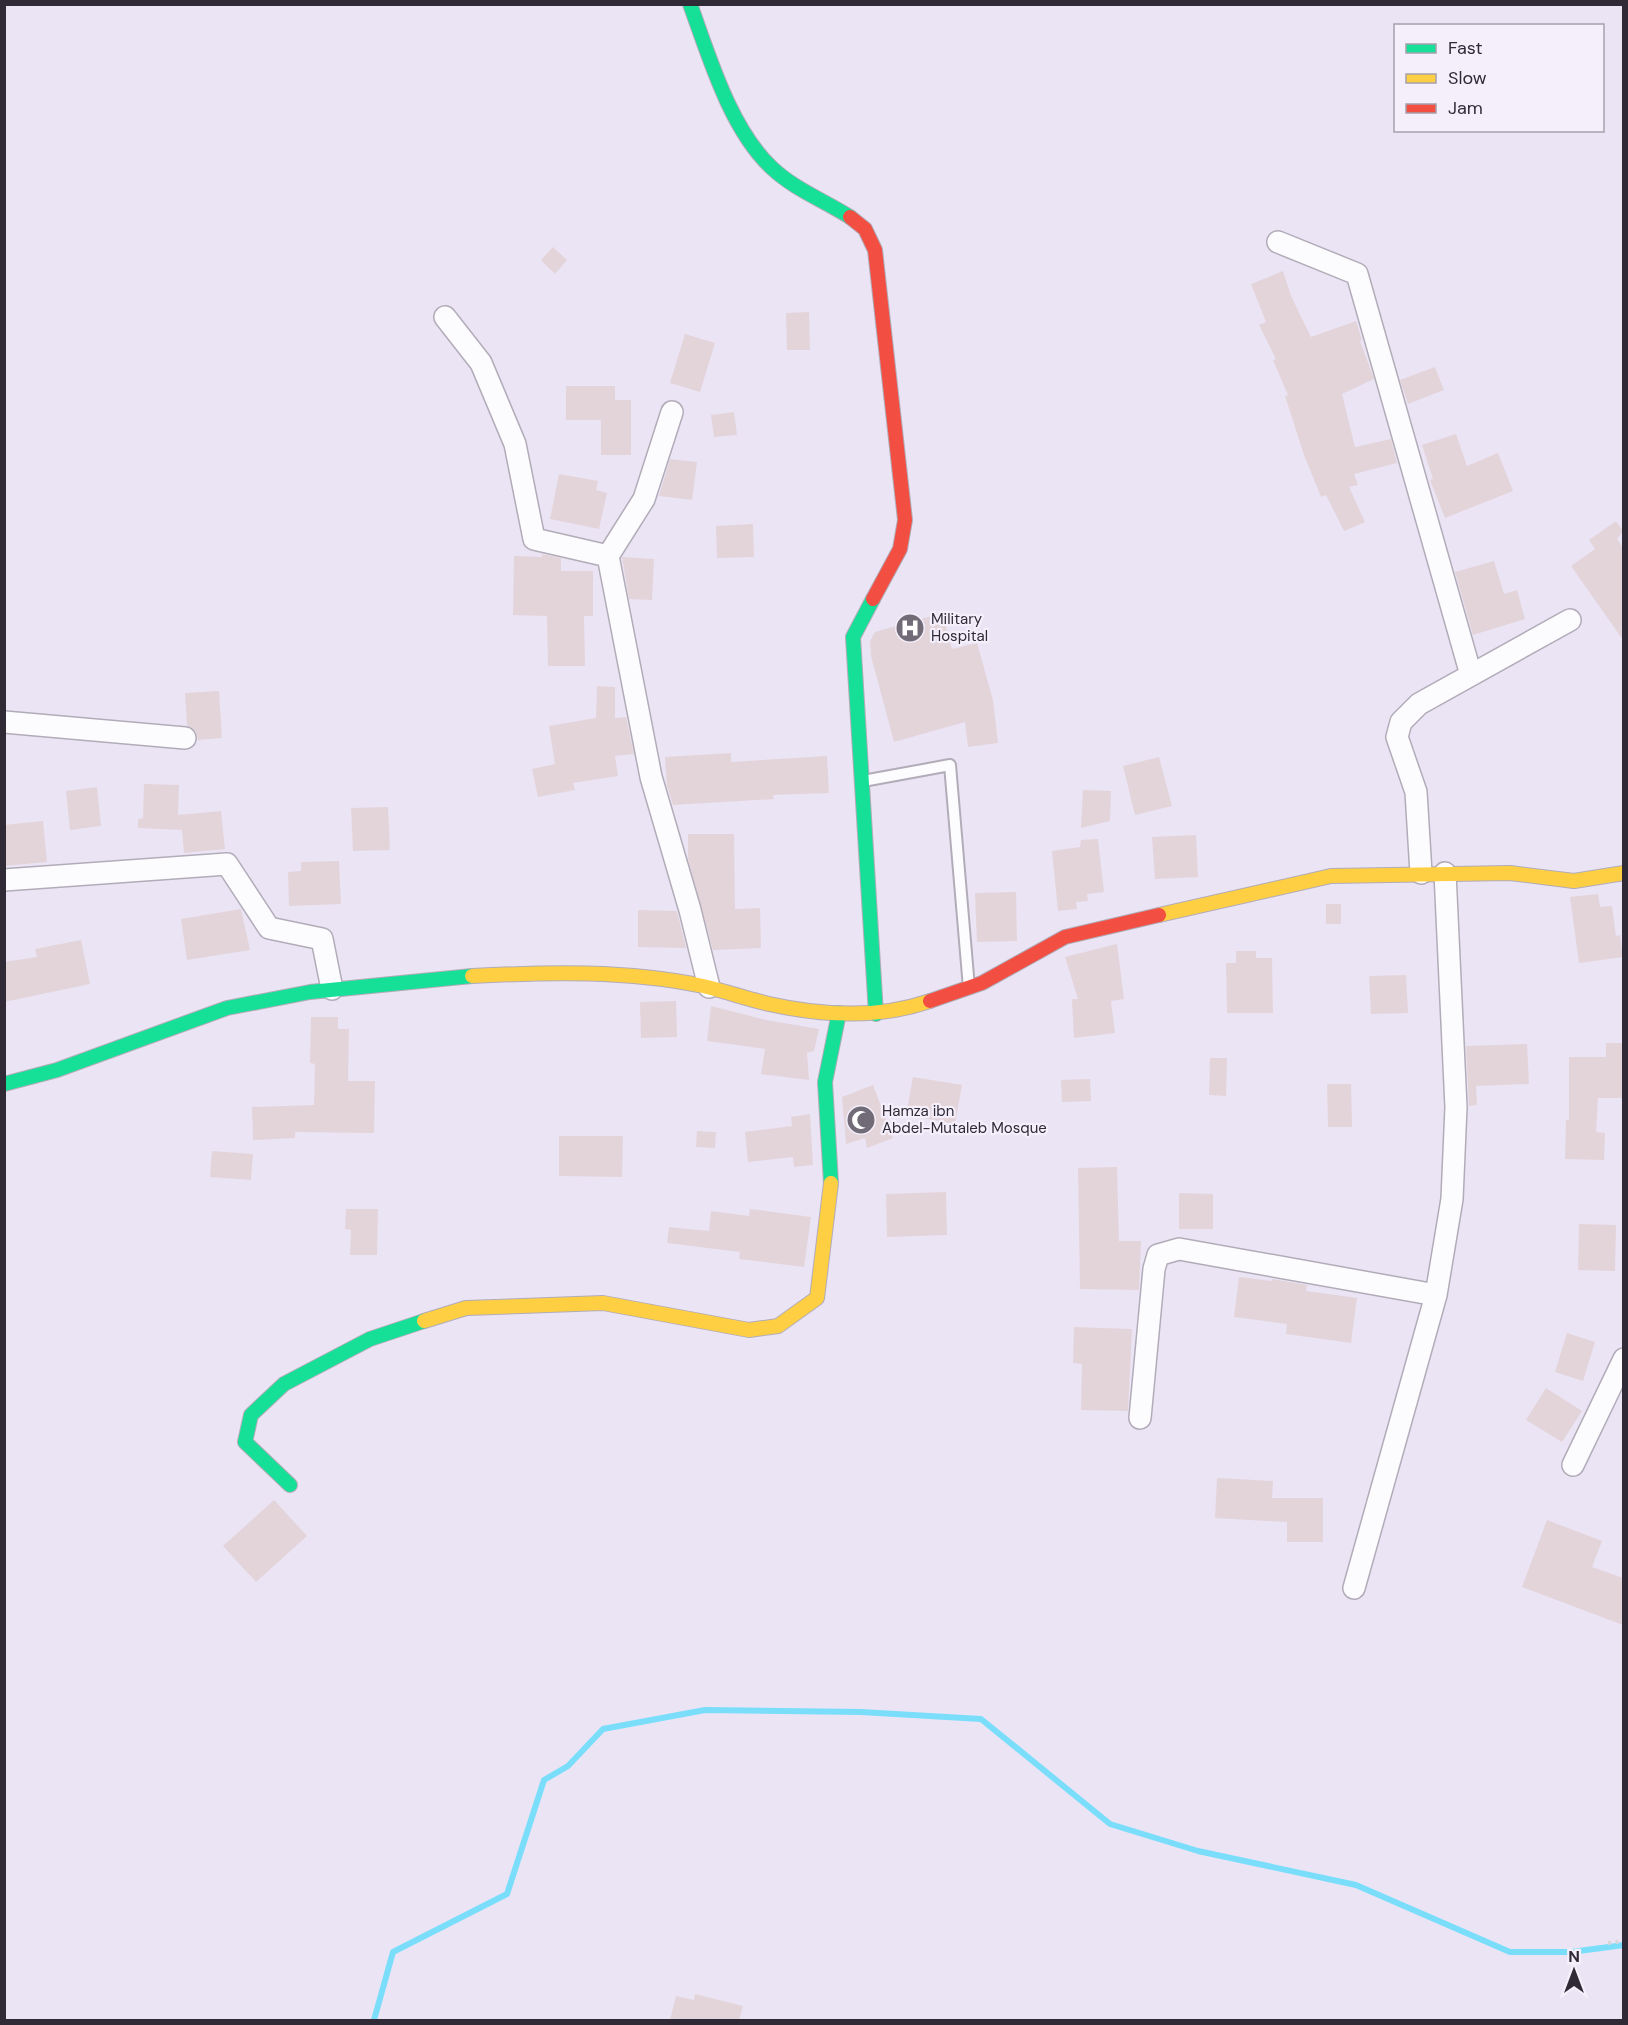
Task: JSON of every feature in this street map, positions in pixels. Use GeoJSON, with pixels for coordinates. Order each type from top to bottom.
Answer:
{"type":"FeatureCollection","features":[{"type":"Feature","properties":{"kind":"street"},"geometry":{"type":"LineString","coordinates":[[690,4],[715,70],[745,131],[761,157],[778,176],[861,224],[872,240],[877,267],[905,520],[900,549],[853,637],[876,1014]]}},
{"type":"Feature","properties":{"kind":"street"},"geometry":{"type":"LineString","coordinates":[[1278,242],[1357,274],[1471,675]]}},
{"type":"Feature","properties":{"kind":"street"},"geometry":{"type":"LineString","coordinates":[[445,317],[481,363],[515,444],[534,539],[608,555]]}},
{"type":"Feature","properties":{"kind":"street"},"geometry":{"type":"LineString","coordinates":[[672,412],[644,499],[608,555],[651,777],[690,910],[709,987]]}},
{"type":"Feature","properties":{"kind":"street"},"geometry":{"type":"LineString","coordinates":[[1421,873],[1416,792],[1397,737],[1401,722],[1419,704],[1570,620]]}},
{"type":"Feature","properties":{"kind":"street"},"geometry":{"type":"LineString","coordinates":[[4,722],[185,738]]}},
{"type":"Feature","properties":{"kind":"street"},"geometry":{"type":"LineString","coordinates":[[4,880],[227,864],[268,928],[321,939],[332,989]]}},
{"type":"Feature","properties":{"kind":"street"},"geometry":{"type":"LineString","coordinates":[[1354,1588],[1436,1295],[1452,1199],[1456,1107],[1445,873]]}},
{"type":"Feature","properties":{"kind":"street"},"geometry":{"type":"LineString","coordinates":[[7,1077],[57,1070],[227,1008],[332,989],[433,978],[542,972],[621,975],[709,987],[769,1004],[839,1013],[876,1014],[909,1008],[982,983],[1065,937],[1331,876],[1510,873],[1574,881],[1623,873]]}},
{"type":"Feature","properties":{"kind":"street"},"geometry":{"type":"LineString","coordinates":[[290,1485],[245,1442],[251,1414],[284,1384],[370,1339],[466,1308],[603,1303],[749,1330],[778,1326],[817,1298],[831,1187],[825,1082],[839,1013]]}},
{"type":"Feature","properties":{"kind":"street"},"geometry":{"type":"LineString","coordinates":[[1140,1418],[1154,1269],[1158,1255],[1179,1250],[1436,1295]]}},
{"type":"Feature","properties":{"kind":"street"},"geometry":{"type":"LineString","coordinates":[[1572,1465],[1623,1359]]}},
{"type":"Feature","properties":{"kind":"lane"},"geometry":{"type":"LineString","coordinates":[[862,781],[950,765],[969,988]]}},
{"type":"Feature","properties":{"kind":"path"},"geometry":{"type":"LineString","coordinates":[[1608,1943],[1623,1941]]}},
{"type":"Feature","properties":{"kind":"building"},"geometry":{"type":"Polygon","coordinates":[[[553,247],[567,260],[555,274],[541,260],[553,247]]]}},
{"type":"Feature","properties":{"kind":"building"},"geometry":{"type":"Polygon","coordinates":[[[1283,271],[1291,296],[1311,337],[1356,321],[1362,340],[1360,341],[1374,379],[1342,394],[1355,447],[1391,439],[1397,463],[1354,474],[1358,485],[1349,487],[1365,522],[1344,531],[1326,495],[1321,497],[1304,455],[1285,396],[1288,395],[1273,360],[1276,359],[1259,325],[1266,322],[1251,284],[1283,271]]]}},
{"type":"Feature","properties":{"kind":"building"},"geometry":{"type":"Polygon","coordinates":[[[809,312],[810,350],[787,350],[786,313],[809,312]]]}},
{"type":"Feature","properties":{"kind":"building"},"geometry":{"type":"Polygon","coordinates":[[[685,334],[715,343],[700,392],[670,383],[685,334]]]}},
{"type":"Feature","properties":{"kind":"building"},"geometry":{"type":"Polygon","coordinates":[[[1435,367],[1444,390],[1408,404],[1400,380],[1435,367]]]}},
{"type":"Feature","properties":{"kind":"building"},"geometry":{"type":"Polygon","coordinates":[[[566,386],[615,386],[615,400],[631,400],[631,455],[601,455],[601,420],[566,420],[566,386]]]}},
{"type":"Feature","properties":{"kind":"building"},"geometry":{"type":"Polygon","coordinates":[[[734,412],[737,435],[714,437],[711,415],[734,412]]]}},
{"type":"Feature","properties":{"kind":"building"},"geometry":{"type":"Polygon","coordinates":[[[1456,434],[1467,466],[1498,453],[1513,491],[1445,518],[1430,480],[1433,479],[1422,445],[1456,434]]]}},
{"type":"Feature","properties":{"kind":"building"},"geometry":{"type":"Polygon","coordinates":[[[670,459],[697,462],[692,500],[659,496],[670,459]]]}},
{"type":"Feature","properties":{"kind":"building"},"geometry":{"type":"Polygon","coordinates":[[[559,474],[598,481],[596,490],[607,493],[599,529],[550,519],[559,474]]]}},
{"type":"Feature","properties":{"kind":"building"},"geometry":{"type":"Polygon","coordinates":[[[1616,521],[1623,531],[1617,539],[1623,548],[1623,640],[1571,566],[1595,549],[1589,540],[1616,521]]]}},
{"type":"Feature","properties":{"kind":"building"},"geometry":{"type":"Polygon","coordinates":[[[753,524],[754,557],[717,558],[716,526],[753,524]]]}},
{"type":"Feature","properties":{"kind":"building"},"geometry":{"type":"Polygon","coordinates":[[[542,554],[561,558],[561,571],[593,571],[593,616],[584,616],[585,666],[548,666],[547,616],[513,615],[514,556],[542,557],[542,554]]]}},
{"type":"Feature","properties":{"kind":"building"},"geometry":{"type":"Polygon","coordinates":[[[622,557],[654,559],[652,600],[629,599],[622,557]]]}},
{"type":"Feature","properties":{"kind":"building"},"geometry":{"type":"Polygon","coordinates":[[[1494,561],[1504,594],[1517,590],[1525,619],[1473,635],[1455,572],[1494,561]]]}},
{"type":"Feature","properties":{"kind":"building"},"geometry":{"type":"Polygon","coordinates":[[[942,613],[952,649],[977,643],[993,700],[998,743],[968,747],[965,722],[894,742],[871,656],[870,641],[875,632],[942,613]]]}},
{"type":"Feature","properties":{"kind":"building"},"geometry":{"type":"Polygon","coordinates":[[[597,686],[615,687],[615,718],[626,717],[634,754],[615,756],[618,776],[573,783],[575,790],[538,797],[532,769],[555,764],[549,726],[596,718],[597,686]]]}},
{"type":"Feature","properties":{"kind":"building"},"geometry":{"type":"Polygon","coordinates":[[[219,691],[222,738],[198,740],[196,732],[187,725],[185,693],[219,691]]]}},
{"type":"Feature","properties":{"kind":"building"},"geometry":{"type":"Polygon","coordinates":[[[731,753],[731,762],[827,756],[829,793],[773,795],[774,799],[673,805],[667,786],[665,757],[731,753]]]}},
{"type":"Feature","properties":{"kind":"building"},"geometry":{"type":"Polygon","coordinates":[[[1159,757],[1172,806],[1135,815],[1123,766],[1159,757]]]}},
{"type":"Feature","properties":{"kind":"building"},"geometry":{"type":"Polygon","coordinates":[[[144,784],[179,785],[178,815],[221,811],[225,849],[184,853],[182,830],[138,828],[138,819],[143,818],[144,784]]]}},
{"type":"Feature","properties":{"kind":"building"},"geometry":{"type":"Polygon","coordinates":[[[97,787],[101,826],[70,830],[66,791],[97,787]]]}},
{"type":"Feature","properties":{"kind":"building"},"geometry":{"type":"Polygon","coordinates":[[[1083,790],[1111,791],[1110,821],[1081,828],[1083,790]]]}},
{"type":"Feature","properties":{"kind":"building"},"geometry":{"type":"Polygon","coordinates":[[[388,807],[390,850],[353,851],[351,808],[388,807]]]}},
{"type":"Feature","properties":{"kind":"building"},"geometry":{"type":"Polygon","coordinates":[[[43,821],[47,862],[4,866],[4,825],[43,821]]]}},
{"type":"Feature","properties":{"kind":"building"},"geometry":{"type":"Polygon","coordinates":[[[688,834],[734,834],[735,909],[760,908],[761,948],[713,950],[688,859],[688,834]]]}},
{"type":"Feature","properties":{"kind":"building"},"geometry":{"type":"Polygon","coordinates":[[[1196,835],[1198,877],[1155,879],[1152,837],[1196,835]]]}},
{"type":"Feature","properties":{"kind":"building"},"geometry":{"type":"Polygon","coordinates":[[[1098,839],[1104,892],[1087,894],[1088,901],[1076,902],[1077,909],[1058,911],[1052,851],[1080,847],[1081,840],[1098,839]]]}},
{"type":"Feature","properties":{"kind":"building"},"geometry":{"type":"Polygon","coordinates":[[[339,861],[341,904],[289,906],[288,872],[301,871],[301,862],[339,861]]]}},
{"type":"Feature","properties":{"kind":"building"},"geometry":{"type":"Polygon","coordinates":[[[1016,892],[1017,941],[977,942],[975,893],[1016,892]]]}},
{"type":"Feature","properties":{"kind":"building"},"geometry":{"type":"Polygon","coordinates":[[[1598,894],[1600,907],[1612,906],[1616,936],[1620,935],[1623,957],[1579,963],[1570,897],[1598,894]]]}},
{"type":"Feature","properties":{"kind":"building"},"geometry":{"type":"Polygon","coordinates":[[[1326,904],[1341,904],[1341,924],[1326,924],[1326,904]]]}},
{"type":"Feature","properties":{"kind":"building"},"geometry":{"type":"Polygon","coordinates":[[[241,909],[250,950],[187,960],[181,919],[241,909]]]}},
{"type":"Feature","properties":{"kind":"building"},"geometry":{"type":"Polygon","coordinates":[[[638,910],[677,911],[686,948],[638,947],[638,910]]]}},
{"type":"Feature","properties":{"kind":"building"},"geometry":{"type":"Polygon","coordinates":[[[81,940],[90,984],[4,1002],[4,962],[37,957],[35,949],[81,940]]]}},
{"type":"Feature","properties":{"kind":"building"},"geometry":{"type":"Polygon","coordinates":[[[1117,944],[1124,999],[1111,1001],[1115,1033],[1074,1038],[1072,999],[1078,999],[1065,957],[1117,944]]]}},
{"type":"Feature","properties":{"kind":"building"},"geometry":{"type":"Polygon","coordinates":[[[1236,951],[1256,951],[1256,958],[1272,958],[1273,1013],[1227,1013],[1226,963],[1236,963],[1236,951]]]}},
{"type":"Feature","properties":{"kind":"building"},"geometry":{"type":"Polygon","coordinates":[[[1406,975],[1408,1013],[1371,1014],[1369,976],[1406,975]]]}},
{"type":"Feature","properties":{"kind":"building"},"geometry":{"type":"Polygon","coordinates":[[[676,1001],[677,1037],[641,1038],[640,1002],[676,1001]]]}},
{"type":"Feature","properties":{"kind":"building"},"geometry":{"type":"Polygon","coordinates":[[[711,1006],[766,1020],[819,1029],[814,1051],[807,1053],[809,1080],[761,1074],[765,1049],[707,1041],[711,1006]]]}},
{"type":"Feature","properties":{"kind":"building"},"geometry":{"type":"Polygon","coordinates":[[[311,1017],[338,1017],[338,1029],[349,1029],[348,1081],[375,1081],[374,1133],[295,1132],[295,1138],[253,1140],[252,1107],[314,1105],[315,1064],[310,1063],[311,1017]]]}},
{"type":"Feature","properties":{"kind":"building"},"geometry":{"type":"Polygon","coordinates":[[[1606,1043],[1623,1043],[1623,1098],[1598,1098],[1596,1132],[1605,1133],[1604,1160],[1565,1159],[1566,1120],[1569,1120],[1569,1057],[1606,1057],[1606,1043]]]}},
{"type":"Feature","properties":{"kind":"building"},"geometry":{"type":"Polygon","coordinates":[[[1527,1044],[1529,1084],[1476,1086],[1477,1105],[1469,1106],[1466,1046],[1527,1044]]]}},
{"type":"Feature","properties":{"kind":"building"},"geometry":{"type":"Polygon","coordinates":[[[1210,1058],[1227,1058],[1226,1096],[1209,1095],[1210,1058]]]}},
{"type":"Feature","properties":{"kind":"building"},"geometry":{"type":"Polygon","coordinates":[[[913,1077],[962,1085],[955,1124],[906,1115],[913,1077]]]}},
{"type":"Feature","properties":{"kind":"building"},"geometry":{"type":"Polygon","coordinates":[[[1090,1079],[1091,1101],[1062,1102],[1061,1080],[1090,1079]]]}},
{"type":"Feature","properties":{"kind":"building"},"geometry":{"type":"Polygon","coordinates":[[[1327,1084],[1351,1084],[1352,1127],[1328,1127],[1327,1084]]]}},
{"type":"Feature","properties":{"kind":"building","name":"Hamza ibn Abdel-Mutaleb Mosque"},"geometry":{"type":"Polygon","coordinates":[[[873,1085],[893,1138],[867,1148],[865,1138],[846,1144],[842,1097],[873,1085]]]}},
{"type":"Feature","properties":{"kind":"building"},"geometry":{"type":"Polygon","coordinates":[[[810,1114],[813,1165],[794,1167],[793,1157],[748,1162],[745,1132],[792,1126],[791,1117],[810,1114]]]}},
{"type":"Feature","properties":{"kind":"building"},"geometry":{"type":"Polygon","coordinates":[[[697,1131],[716,1132],[715,1148],[696,1147],[697,1131]]]}},
{"type":"Feature","properties":{"kind":"building"},"geometry":{"type":"Polygon","coordinates":[[[559,1136],[623,1136],[622,1177],[559,1176],[559,1136]]]}},
{"type":"Feature","properties":{"kind":"building"},"geometry":{"type":"Polygon","coordinates":[[[212,1151],[253,1154],[251,1180],[210,1177],[212,1151]]]}},
{"type":"Feature","properties":{"kind":"building"},"geometry":{"type":"Polygon","coordinates":[[[1117,1167],[1119,1241],[1141,1241],[1139,1290],[1080,1289],[1078,1168],[1117,1167]]]}},
{"type":"Feature","properties":{"kind":"building"},"geometry":{"type":"Polygon","coordinates":[[[946,1192],[947,1235],[887,1237],[886,1194],[946,1192]]]}},
{"type":"Feature","properties":{"kind":"building"},"geometry":{"type":"Polygon","coordinates":[[[1179,1193],[1213,1194],[1213,1229],[1179,1229],[1179,1193]]]}},
{"type":"Feature","properties":{"kind":"building"},"geometry":{"type":"Polygon","coordinates":[[[346,1209],[378,1209],[377,1255],[350,1255],[351,1230],[345,1229],[346,1209]]]}},
{"type":"Feature","properties":{"kind":"building"},"geometry":{"type":"Polygon","coordinates":[[[750,1209],[811,1217],[804,1267],[739,1259],[740,1252],[667,1243],[669,1227],[709,1231],[711,1211],[749,1216],[750,1209]]]}},
{"type":"Feature","properties":{"kind":"building"},"geometry":{"type":"Polygon","coordinates":[[[1579,1224],[1616,1225],[1615,1271],[1578,1270],[1579,1224]]]}},
{"type":"Feature","properties":{"kind":"building"},"geometry":{"type":"Polygon","coordinates":[[[1239,1277],[1272,1281],[1272,1279],[1307,1285],[1306,1291],[1357,1298],[1351,1343],[1286,1334],[1287,1324],[1234,1317],[1239,1277]]]}},
{"type":"Feature","properties":{"kind":"building"},"geometry":{"type":"Polygon","coordinates":[[[1074,1327],[1132,1329],[1128,1411],[1081,1410],[1082,1364],[1073,1363],[1074,1327]]]}},
{"type":"Feature","properties":{"kind":"building"},"geometry":{"type":"Polygon","coordinates":[[[1567,1333],[1595,1342],[1583,1381],[1555,1372],[1567,1333]]]}},
{"type":"Feature","properties":{"kind":"building"},"geometry":{"type":"Polygon","coordinates":[[[1546,1388],[1582,1411],[1562,1442],[1526,1420],[1546,1388]]]}},
{"type":"Feature","properties":{"kind":"building"},"geometry":{"type":"Polygon","coordinates":[[[1217,1478],[1273,1481],[1272,1498],[1323,1498],[1323,1542],[1287,1542],[1287,1522],[1215,1518],[1217,1478]]]}},
{"type":"Feature","properties":{"kind":"building"},"geometry":{"type":"Polygon","coordinates":[[[274,1500],[307,1536],[256,1582],[223,1546],[274,1500]]]}},
{"type":"Feature","properties":{"kind":"building"},"geometry":{"type":"Polygon","coordinates":[[[1547,1520],[1602,1541],[1592,1567],[1623,1578],[1623,1625],[1522,1587],[1547,1520]]]}},
{"type":"Feature","properties":{"kind":"building"},"geometry":{"type":"Polygon","coordinates":[[[695,1994],[743,2006],[739,2020],[670,2020],[676,1996],[694,2000],[695,1994]]]}},
{"type":"Feature","properties":{"kind":"waterway"},"geometry":{"type":"LineString","coordinates":[[374,2020],[393,1952],[507,1894],[544,1780],[568,1766],[603,1729],[705,1710],[861,1712],[981,1719],[1110,1824],[1198,1851],[1356,1885],[1510,1952],[1571,1952],[1624,1945]]}},
{"type":"Feature","properties":{"kind":"traffic: fast"},"geometry":{"type":"LineString","coordinates":[[690,4],[722,91],[744,133],[757,152],[790,182],[850,217]]}},
{"type":"Feature","properties":{"kind":"traffic: fast"},"geometry":{"type":"LineString","coordinates":[[873,599],[853,637],[876,1014]]}},
{"type":"Feature","properties":{"kind":"traffic: fast"},"geometry":{"type":"LineString","coordinates":[[4,1084],[57,1070],[227,1008],[310,992],[472,976]]}},
{"type":"Feature","properties":{"kind":"traffic: fast"},"geometry":{"type":"LineString","coordinates":[[831,1183],[825,1082],[839,1013]]}},
{"type":"Feature","properties":{"kind":"traffic: fast"},"geometry":{"type":"LineString","coordinates":[[290,1485],[245,1442],[251,1415],[284,1384],[370,1339],[424,1321]]}},
{"type":"Feature","properties":{"kind":"traffic: slow"},"geometry":{"type":"LineString","coordinates":[[1159,915],[1331,876],[1510,873],[1574,881],[1624,873]]}},
{"type":"Feature","properties":{"kind":"traffic: slow"},"geometry":{"type":"LineString","coordinates":[[472,976],[588,973],[646,977],[703,986],[789,1008],[830,1013],[891,1011],[930,1001]]}},
{"type":"Feature","properties":{"kind":"traffic: slow"},"geometry":{"type":"LineString","coordinates":[[424,1321],[466,1308],[603,1303],[749,1330],[778,1326],[817,1298],[831,1183]]}},
{"type":"Feature","properties":{"kind":"traffic: jam"},"geometry":{"type":"LineString","coordinates":[[850,217],[865,229],[875,250],[905,520],[900,549],[873,599]]}},
{"type":"Feature","properties":{"kind":"traffic: jam"},"geometry":{"type":"LineString","coordinates":[[930,1001],[982,983],[1065,937],[1159,915]]}},
{"type":"Feature","properties":{"kind":"place","name":"Military Hospital"},"geometry":{"type":"Point","coordinates":[910,628]}},
{"type":"Feature","properties":{"kind":"place","name":"Hamza ibn Abdel-Mutaleb Mosque"},"geometry":{"type":"Point","coordinates":[861,1120]}}]}
